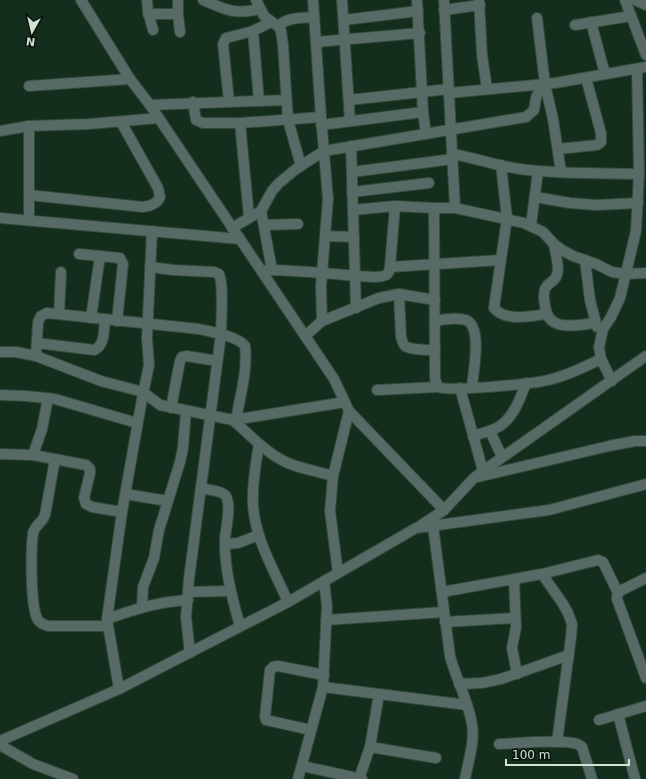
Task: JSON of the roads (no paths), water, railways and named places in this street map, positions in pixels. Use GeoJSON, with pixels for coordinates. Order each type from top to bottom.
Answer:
{"type":"FeatureCollection","features":[{"type":"Feature","properties":{"kind":"street"},"geometry":{"type":"LineString","coordinates":[[81,0],[91,19],[127,75],[150,104],[232,228],[268,272],[305,336],[334,379],[347,406],[444,510]]}},
{"type":"Feature","properties":{"kind":"street"},"geometry":{"type":"LineString","coordinates":[[146,0],[148,14],[153,30]]}},
{"type":"Feature","properties":{"kind":"street"},"geometry":{"type":"LineString","coordinates":[[178,0],[180,32]]}},
{"type":"Feature","properties":{"kind":"street"},"geometry":{"type":"LineString","coordinates":[[203,0],[224,10],[265,14],[285,20],[314,17]]}},
{"type":"Feature","properties":{"kind":"street"},"geometry":{"type":"LineString","coordinates":[[313,0],[328,199],[322,274],[322,321]]}},
{"type":"Feature","properties":{"kind":"street"},"geometry":{"type":"LineString","coordinates":[[345,0],[344,20],[350,121]]}},
{"type":"Feature","properties":{"kind":"street"},"geometry":{"type":"LineString","coordinates":[[417,0],[426,134]]}},
{"type":"Feature","properties":{"kind":"street"},"geometry":{"type":"LineString","coordinates":[[625,0],[646,55]]}},
{"type":"Feature","properties":{"kind":"street"},"geometry":{"type":"LineString","coordinates":[[635,0],[646,5]]}},
{"type":"Feature","properties":{"kind":"street"},"geometry":{"type":"LineString","coordinates":[[455,208],[444,5],[480,2],[482,55],[487,89]]}},
{"type":"Feature","properties":{"kind":"street"},"geometry":{"type":"LineString","coordinates":[[344,20],[418,11]]}},
{"type":"Feature","properties":{"kind":"street"},"geometry":{"type":"LineString","coordinates":[[148,14],[178,14]]}},
{"type":"Feature","properties":{"kind":"street"},"geometry":{"type":"LineString","coordinates":[[258,101],[253,31],[265,14]]}},
{"type":"Feature","properties":{"kind":"street"},"geometry":{"type":"LineString","coordinates":[[265,14],[281,31],[288,120],[301,166]]}},
{"type":"Feature","properties":{"kind":"street"},"geometry":{"type":"LineString","coordinates":[[575,25],[631,16]]}},
{"type":"Feature","properties":{"kind":"street"},"geometry":{"type":"LineString","coordinates":[[537,18],[543,84],[553,119],[561,172]]}},
{"type":"Feature","properties":{"kind":"street"},"geometry":{"type":"LineString","coordinates":[[591,22],[605,74]]}},
{"type":"Feature","properties":{"kind":"street"},"geometry":{"type":"LineString","coordinates":[[229,101],[222,44],[229,37],[253,31]]}},
{"type":"Feature","properties":{"kind":"street"},"geometry":{"type":"LineString","coordinates":[[316,42],[420,33]]}},
{"type":"Feature","properties":{"kind":"street"},"geometry":{"type":"LineString","coordinates":[[349,100],[423,92],[487,89],[543,84],[642,68],[642,162],[639,174],[636,231],[620,298],[604,329],[599,347],[601,359],[612,381]]}},
{"type":"Feature","properties":{"kind":"street"},"geometry":{"type":"LineString","coordinates":[[29,86],[127,75]]}},
{"type":"Feature","properties":{"kind":"street"},"geometry":{"type":"LineString","coordinates":[[558,149],[597,145],[601,142],[601,134],[586,78]]}},
{"type":"Feature","properties":{"kind":"street"},"geometry":{"type":"LineString","coordinates":[[232,228],[261,212],[272,191],[279,183],[324,151],[526,118],[534,110],[536,98],[543,84]]}},
{"type":"Feature","properties":{"kind":"street"},"geometry":{"type":"LineString","coordinates":[[150,104],[286,100]]}},
{"type":"Feature","properties":{"kind":"street"},"geometry":{"type":"LineString","coordinates":[[193,102],[196,117],[200,123],[240,123],[288,120],[350,121],[424,112]]}},
{"type":"Feature","properties":{"kind":"street"},"geometry":{"type":"LineString","coordinates":[[0,131],[29,126],[121,122],[159,118]]}},
{"type":"Feature","properties":{"kind":"street"},"geometry":{"type":"LineString","coordinates":[[29,195],[143,207],[156,203],[160,197],[158,188],[121,122]]}},
{"type":"Feature","properties":{"kind":"street"},"geometry":{"type":"LineString","coordinates":[[240,123],[249,218]]}},
{"type":"Feature","properties":{"kind":"street"},"geometry":{"type":"LineString","coordinates":[[29,126],[29,220]]}},
{"type":"Feature","properties":{"kind":"street"},"geometry":{"type":"LineString","coordinates":[[351,146],[356,308]]}},
{"type":"Feature","properties":{"kind":"street"},"geometry":{"type":"LineString","coordinates":[[352,172],[452,156],[474,158],[501,165],[538,171],[639,174]]}},
{"type":"Feature","properties":{"kind":"street"},"geometry":{"type":"LineString","coordinates":[[501,165],[507,218],[494,308],[497,312],[511,316],[546,314]]}},
{"type":"Feature","properties":{"kind":"street"},"geometry":{"type":"LineString","coordinates":[[531,225],[538,171]]}},
{"type":"Feature","properties":{"kind":"street"},"geometry":{"type":"LineString","coordinates":[[352,192],[429,183]]}},
{"type":"Feature","properties":{"kind":"street"},"geometry":{"type":"LineString","coordinates":[[535,196],[570,203],[596,205],[638,203]]}},
{"type":"Feature","properties":{"kind":"street"},"geometry":{"type":"LineString","coordinates":[[353,210],[395,206],[455,208],[507,218],[531,225],[542,232],[554,244],[573,256],[612,272],[625,274],[646,273]]}},
{"type":"Feature","properties":{"kind":"street"},"geometry":{"type":"LineString","coordinates":[[268,272],[303,272],[354,276],[382,276],[388,273],[390,267],[395,206]]}},
{"type":"Feature","properties":{"kind":"street"},"geometry":{"type":"LineString","coordinates":[[434,208],[435,379],[438,387]]}},
{"type":"Feature","properties":{"kind":"street"},"geometry":{"type":"LineString","coordinates":[[261,212],[264,225],[268,272]]}},
{"type":"Feature","properties":{"kind":"street"},"geometry":{"type":"LineString","coordinates":[[0,218],[240,239]]}},
{"type":"Feature","properties":{"kind":"street"},"geometry":{"type":"LineString","coordinates":[[264,225],[298,224]]}},
{"type":"Feature","properties":{"kind":"street"},"geometry":{"type":"LineString","coordinates":[[119,689],[107,622],[122,512],[149,365],[147,324],[152,231]]}},
{"type":"Feature","properties":{"kind":"street"},"geometry":{"type":"LineString","coordinates":[[325,236],[354,237]]}},
{"type":"Feature","properties":{"kind":"street"},"geometry":{"type":"LineString","coordinates":[[554,244],[558,274],[545,290],[544,302],[546,314],[556,324],[595,323]]}},
{"type":"Feature","properties":{"kind":"street"},"geometry":{"type":"LineString","coordinates":[[79,254],[120,258],[123,262],[117,321]]}},
{"type":"Feature","properties":{"kind":"street"},"geometry":{"type":"LineString","coordinates":[[91,318],[100,256]]}},
{"type":"Feature","properties":{"kind":"street"},"geometry":{"type":"LineString","coordinates":[[390,267],[501,260]]}},
{"type":"Feature","properties":{"kind":"street"},"geometry":{"type":"LineString","coordinates":[[585,260],[595,323],[600,339]]}},
{"type":"Feature","properties":{"kind":"street"},"geometry":{"type":"LineString","coordinates":[[150,267],[214,272],[219,274],[221,282],[221,334],[209,415],[186,617],[190,653]]}},
{"type":"Feature","properties":{"kind":"street"},"geometry":{"type":"LineString","coordinates":[[59,314],[61,272]]}},
{"type":"Feature","properties":{"kind":"street"},"geometry":{"type":"LineString","coordinates":[[305,336],[322,321],[379,298],[399,294],[435,300]]}},
{"type":"Feature","properties":{"kind":"street"},"geometry":{"type":"LineString","coordinates":[[399,294],[401,337],[403,343],[405,346],[414,349],[435,350]]}},
{"type":"Feature","properties":{"kind":"street"},"geometry":{"type":"LineString","coordinates":[[36,356],[38,322],[41,316],[47,313],[199,329],[221,334],[240,341],[245,346],[246,358],[244,378],[235,420]]}},
{"type":"Feature","properties":{"kind":"street"},"geometry":{"type":"LineString","coordinates":[[36,343],[94,350],[102,343],[105,319]]}},
{"type":"Feature","properties":{"kind":"street"},"geometry":{"type":"LineString","coordinates":[[435,321],[460,319],[472,324],[476,337],[472,387]]}},
{"type":"Feature","properties":{"kind":"street"},"geometry":{"type":"LineString","coordinates":[[0,352],[16,352],[36,356],[101,381],[143,392],[160,405],[235,420],[347,406]]}},
{"type":"Feature","properties":{"kind":"street"},"geometry":{"type":"LineString","coordinates":[[171,408],[182,357],[187,356],[217,361]]}},
{"type":"Feature","properties":{"kind":"street"},"geometry":{"type":"LineString","coordinates":[[0,741],[119,689],[190,653],[288,602],[416,528],[444,510],[474,478],[483,471],[646,356]]}},
{"type":"Feature","properties":{"kind":"street"},"geometry":{"type":"LineString","coordinates":[[377,390],[438,387],[447,389],[548,380],[570,373],[601,359]]}},
{"type":"Feature","properties":{"kind":"street"},"geometry":{"type":"LineString","coordinates":[[473,436],[490,431],[500,426],[518,403],[526,383]]}},
{"type":"Feature","properties":{"kind":"street"},"geometry":{"type":"LineString","coordinates":[[460,388],[483,471]]}},
{"type":"Feature","properties":{"kind":"street"},"geometry":{"type":"LineString","coordinates":[[0,395],[48,398],[138,423]]}},
{"type":"Feature","properties":{"kind":"street"},"geometry":{"type":"LineString","coordinates":[[33,455],[42,429],[48,398]]}},
{"type":"Feature","properties":{"kind":"street"},"geometry":{"type":"LineString","coordinates":[[338,573],[330,511],[333,476],[347,406]]}},
{"type":"Feature","properties":{"kind":"street"},"geometry":{"type":"LineString","coordinates":[[142,607],[143,587],[154,558],[159,530],[183,448],[186,411]]}},
{"type":"Feature","properties":{"kind":"street"},"geometry":{"type":"LineString","coordinates":[[235,420],[259,444],[274,455],[291,464],[333,476]]}},
{"type":"Feature","properties":{"kind":"street"},"geometry":{"type":"LineString","coordinates":[[490,431],[502,458]]}},
{"type":"Feature","properties":{"kind":"street"},"geometry":{"type":"LineString","coordinates":[[474,478],[610,446],[646,441]]}},
{"type":"Feature","properties":{"kind":"street"},"geometry":{"type":"LineString","coordinates":[[259,444],[254,481],[253,502],[255,520],[262,544],[288,602]]}},
{"type":"Feature","properties":{"kind":"street"},"geometry":{"type":"LineString","coordinates":[[0,454],[33,455],[88,466],[90,473],[84,502],[88,506],[122,512]]}},
{"type":"Feature","properties":{"kind":"street"},"geometry":{"type":"LineString","coordinates":[[55,459],[45,515],[42,522],[36,526],[33,532],[32,560],[35,613],[41,623],[49,626],[107,622],[142,607],[188,596],[230,590]]}},
{"type":"Feature","properties":{"kind":"street"},"geometry":{"type":"LineString","coordinates":[[416,528],[548,510],[646,484]]}},
{"type":"Feature","properties":{"kind":"street"},"geometry":{"type":"LineString","coordinates":[[201,488],[222,493],[225,495],[227,500],[228,513],[225,556],[230,590],[240,626]]}},
{"type":"Feature","properties":{"kind":"street"},"geometry":{"type":"LineString","coordinates":[[125,494],[168,501]]}},
{"type":"Feature","properties":{"kind":"street"},"geometry":{"type":"LineString","coordinates":[[433,526],[450,656],[472,724],[472,735],[465,779]]}},
{"type":"Feature","properties":{"kind":"street"},"geometry":{"type":"LineString","coordinates":[[225,544],[238,543],[260,535]]}},
{"type":"Feature","properties":{"kind":"street"},"geometry":{"type":"LineString","coordinates":[[442,592],[514,580],[595,560],[601,560],[618,593],[618,604],[646,678]]}},
{"type":"Feature","properties":{"kind":"street"},"geometry":{"type":"LineString","coordinates":[[542,574],[563,604],[572,624],[572,636],[557,742]]}},
{"type":"Feature","properties":{"kind":"street"},"geometry":{"type":"LineString","coordinates":[[618,593],[646,578]]}},
{"type":"Feature","properties":{"kind":"street"},"geometry":{"type":"LineString","coordinates":[[514,580],[516,627],[512,648],[517,674]]}},
{"type":"Feature","properties":{"kind":"street"},"geometry":{"type":"LineString","coordinates":[[298,779],[323,687],[327,606],[324,581]]}},
{"type":"Feature","properties":{"kind":"street"},"geometry":{"type":"LineString","coordinates":[[326,620],[445,617],[515,618]]}},
{"type":"Feature","properties":{"kind":"street"},"geometry":{"type":"LineString","coordinates":[[459,684],[482,683],[517,674],[569,654]]}},
{"type":"Feature","properties":{"kind":"street"},"geometry":{"type":"LineString","coordinates":[[312,730],[266,720],[265,717],[270,670],[273,667],[278,666],[324,675]]}},
{"type":"Feature","properties":{"kind":"street"},"geometry":{"type":"LineString","coordinates":[[323,687],[467,705]]}},
{"type":"Feature","properties":{"kind":"street"},"geometry":{"type":"LineString","coordinates":[[302,766],[360,779],[370,747],[379,694]]}},
{"type":"Feature","properties":{"kind":"street"},"geometry":{"type":"LineString","coordinates":[[599,720],[646,706]]}},
{"type":"Feature","properties":{"kind":"street"},"geometry":{"type":"LineString","coordinates":[[618,714],[635,779]]}},
{"type":"Feature","properties":{"kind":"street"},"geometry":{"type":"LineString","coordinates":[[499,744],[557,742],[574,743],[582,747],[592,779]]}},
{"type":"Feature","properties":{"kind":"street"},"geometry":{"type":"LineString","coordinates":[[0,745],[33,764],[73,779]]}},
{"type":"Feature","properties":{"kind":"street"},"geometry":{"type":"LineString","coordinates":[[370,747],[436,758]]}}]}
